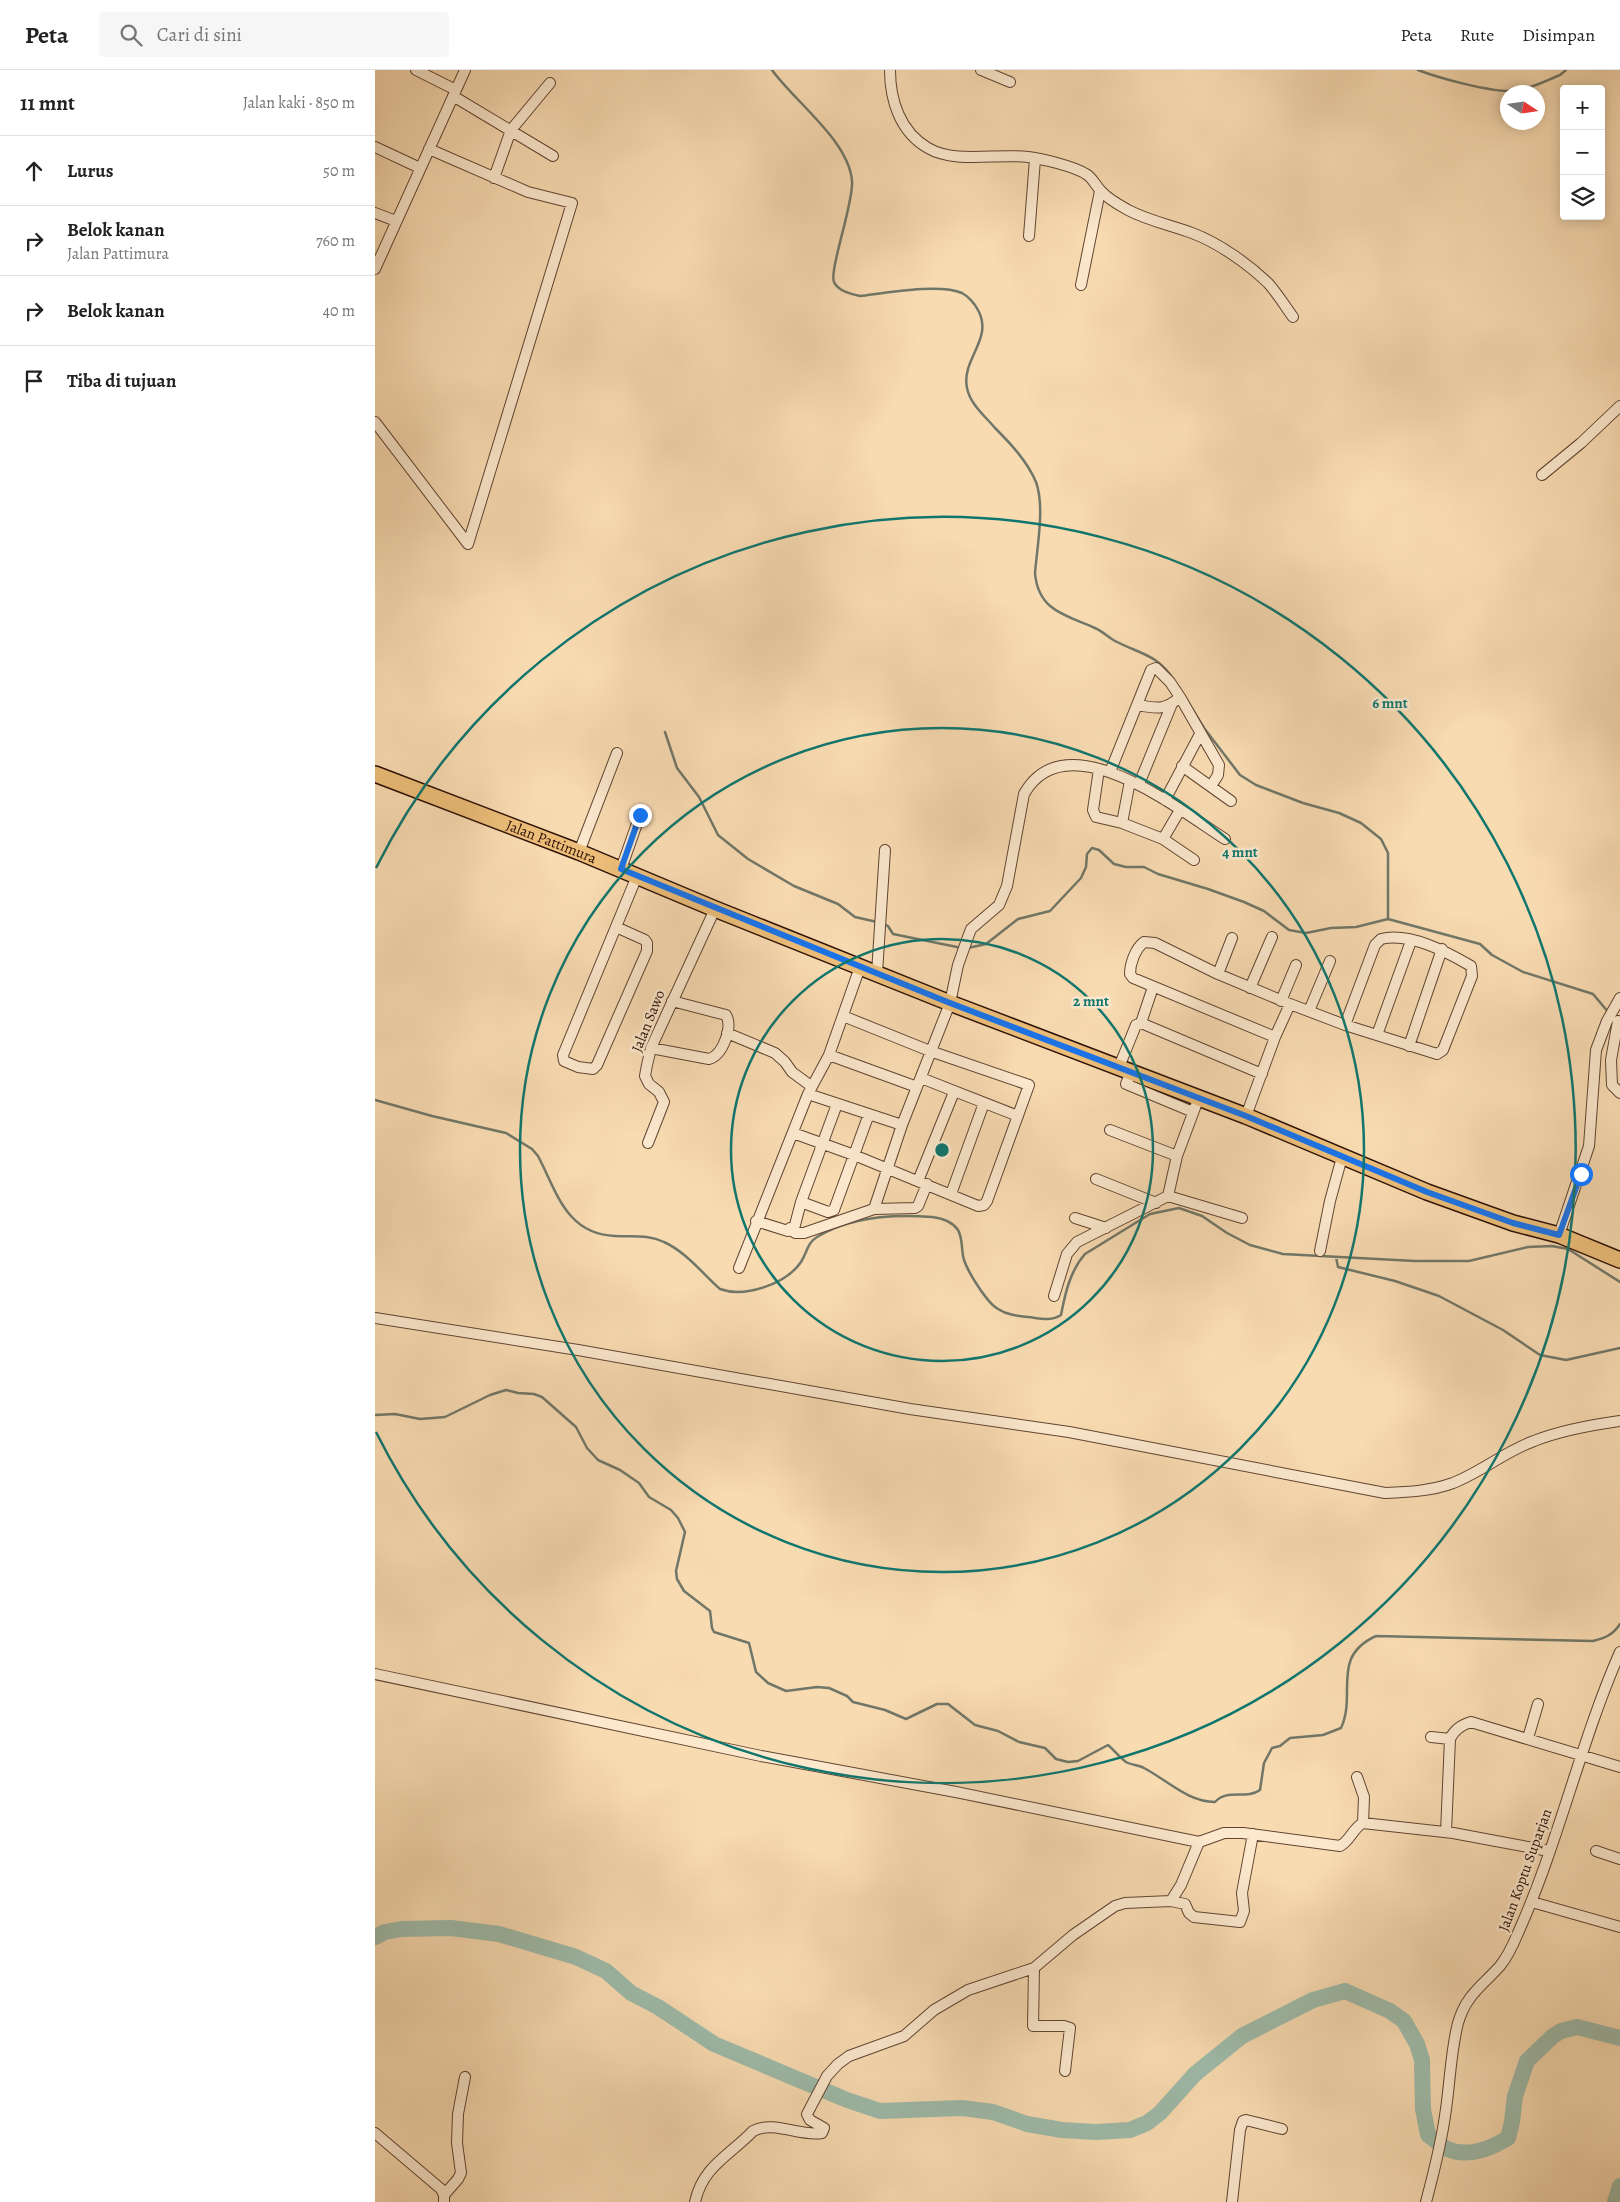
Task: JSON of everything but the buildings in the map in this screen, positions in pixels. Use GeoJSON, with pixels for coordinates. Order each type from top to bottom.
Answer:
{"type":"FeatureCollection","features":[{"type":"Feature","properties":{"kind":"main road","name":"Jalan Pattimura"},"geometry":{"type":"LineString","coordinates":[[375,774],[579,852],[715,909],[950,1003],[1199,1097],[1342,1157],[1476,1210],[1559,1235],[1619,1256]]}},
{"type":"Feature","properties":{"kind":"street"},"geometry":{"type":"LineString","coordinates":[[416,70],[553,156]]}},
{"type":"Feature","properties":{"kind":"street"},"geometry":{"type":"LineString","coordinates":[[375,269],[465,70]]}},
{"type":"Feature","properties":{"kind":"street"},"geometry":{"type":"LineString","coordinates":[[890,70],[895,105],[899,118],[916,139],[926,147],[939,154],[1035,158],[1076,169],[1087,174],[1100,191],[1129,211],[1194,234],[1228,253],[1268,284],[1293,317]]}},
{"type":"Feature","properties":{"kind":"street"},"geometry":{"type":"LineString","coordinates":[[981,70],[1010,82]]}},
{"type":"Feature","properties":{"kind":"street"},"geometry":{"type":"LineString","coordinates":[[494,178],[511,130],[550,83]]}},
{"type":"Feature","properties":{"kind":"street"},"geometry":{"type":"LineString","coordinates":[[375,147],[420,168]]}},
{"type":"Feature","properties":{"kind":"street"},"geometry":{"type":"LineString","coordinates":[[375,422],[468,544],[572,203],[528,192],[429,150]]}},
{"type":"Feature","properties":{"kind":"street"},"geometry":{"type":"LineString","coordinates":[[1029,236],[1035,158]]}},
{"type":"Feature","properties":{"kind":"street"},"geometry":{"type":"LineString","coordinates":[[1081,285],[1100,191]]}},
{"type":"Feature","properties":{"kind":"street"},"geometry":{"type":"LineString","coordinates":[[375,213],[397,221]]}},
{"type":"Feature","properties":{"kind":"street"},"geometry":{"type":"LineString","coordinates":[[1542,475],[1619,412]]}},
{"type":"Feature","properties":{"kind":"street"},"geometry":{"type":"LineString","coordinates":[[1110,772],[1138,705],[1148,673],[1153,668],[1161,672],[1180,697],[1219,765],[1218,775],[1211,786]]}},
{"type":"Feature","properties":{"kind":"street"},"geometry":{"type":"LineString","coordinates":[[1123,823],[1134,782],[1171,706],[1180,697]]}},
{"type":"Feature","properties":{"kind":"street"},"geometry":{"type":"LineString","coordinates":[[1138,705],[1152,708],[1171,706]]}},
{"type":"Feature","properties":{"kind":"street"},"geometry":{"type":"LineString","coordinates":[[1165,800],[1200,734]]}},
{"type":"Feature","properties":{"kind":"street"},"geometry":{"type":"LineString","coordinates":[[579,852],[617,753]]}},
{"type":"Feature","properties":{"kind":"street"},"geometry":{"type":"LineString","coordinates":[[874,1209],[902,1125],[950,1003],[968,937],[971,930],[994,911],[1003,898],[1024,794],[1030,784],[1051,768],[1065,765],[1074,764],[1110,772],[1134,782],[1225,838]]}},
{"type":"Feature","properties":{"kind":"street"},"geometry":{"type":"LineString","coordinates":[[1182,766],[1231,801]]}},
{"type":"Feature","properties":{"kind":"street"},"geometry":{"type":"LineString","coordinates":[[1099,769],[1093,815],[1123,823],[1163,839],[1194,860]]}},
{"type":"Feature","properties":{"kind":"street"},"geometry":{"type":"LineString","coordinates":[[1163,839],[1180,810]]}},
{"type":"Feature","properties":{"kind":"street"},"geometry":{"type":"LineString","coordinates":[[621,869],[640,815]]}},
{"type":"Feature","properties":{"kind":"street"},"geometry":{"type":"LineString","coordinates":[[877,974],[885,850]]}},
{"type":"Feature","properties":{"kind":"street"},"geometry":{"type":"LineString","coordinates":[[616,927],[645,940],[647,951],[597,1065],[593,1069],[578,1067],[564,1061],[563,1055],[637,876]]}},
{"type":"Feature","properties":{"kind":"street","name":"Jalan Sawo"},"geometry":{"type":"LineString","coordinates":[[648,1142],[664,1102],[659,1092],[649,1084],[645,1076],[651,1048],[715,909]]}},
{"type":"Feature","properties":{"kind":"street"},"geometry":{"type":"LineString","coordinates":[[1250,988],[1273,937]]}},
{"type":"Feature","properties":{"kind":"street"},"geometry":{"type":"LineString","coordinates":[[1219,974],[1232,938]]}},
{"type":"Feature","properties":{"kind":"street"},"geometry":{"type":"LineString","coordinates":[[1275,1037],[1139,982],[1130,974],[1137,949],[1143,942],[1155,943],[1285,1003],[1345,1025],[1437,1054],[1443,1050],[1472,976],[1471,966],[1442,949],[1411,940],[1386,938],[1377,941],[1345,1025]]}},
{"type":"Feature","properties":{"kind":"street"},"geometry":{"type":"LineString","coordinates":[[1377,1035],[1411,940]]}},
{"type":"Feature","properties":{"kind":"street"},"geometry":{"type":"LineString","coordinates":[[1409,1046],[1442,949]]}},
{"type":"Feature","properties":{"kind":"street"},"geometry":{"type":"LineString","coordinates":[[1309,1011],[1330,961]]}},
{"type":"Feature","properties":{"kind":"street"},"geometry":{"type":"LineString","coordinates":[[1246,1116],[1275,1037],[1296,965]]}},
{"type":"Feature","properties":{"kind":"street"},"geometry":{"type":"LineString","coordinates":[[739,1268],[809,1090],[829,1055],[860,967]]}},
{"type":"Feature","properties":{"kind":"street"},"geometry":{"type":"LineString","coordinates":[[1141,1024],[1153,987]]}},
{"type":"Feature","properties":{"kind":"street"},"geometry":{"type":"LineString","coordinates":[[1620,998],[1614,1019],[1611,1060],[1612,1085],[1620,1093]]}},
{"type":"Feature","properties":{"kind":"street"},"geometry":{"type":"LineString","coordinates":[[651,1048],[709,1059],[717,1055],[727,1034],[728,1019],[726,1014],[672,1001]]}},
{"type":"Feature","properties":{"kind":"street"},"geometry":{"type":"LineString","coordinates":[[793,1133],[823,1142],[978,1206],[984,1205],[1029,1088],[1028,1083],[930,1051],[843,1016]]}},
{"type":"Feature","properties":{"kind":"street"},"geometry":{"type":"LineString","coordinates":[[1559,1235],[1589,1146],[1596,1050],[1614,1019]]}},
{"type":"Feature","properties":{"kind":"street"},"geometry":{"type":"LineString","coordinates":[[1193,1112],[1126,1084],[1125,1070],[1136,1025],[1141,1024],[1262,1074]]}},
{"type":"Feature","properties":{"kind":"street"},"geometry":{"type":"LineString","coordinates":[[727,1034],[775,1053],[809,1090],[837,1104],[902,1125]]}},
{"type":"Feature","properties":{"kind":"street"},"geometry":{"type":"LineString","coordinates":[[829,1055],[954,1092],[1018,1116]]}},
{"type":"Feature","properties":{"kind":"street"},"geometry":{"type":"LineString","coordinates":[[790,1228],[795,1233],[811,1231],[874,1209],[915,1208],[918,1206],[922,1182],[954,1092]]}},
{"type":"Feature","properties":{"kind":"street"},"geometry":{"type":"LineString","coordinates":[[1168,1196],[1177,1156],[1199,1097]]}},
{"type":"Feature","properties":{"kind":"street"},"geometry":{"type":"LineString","coordinates":[[951,1194],[984,1103]]}},
{"type":"Feature","properties":{"kind":"street"},"geometry":{"type":"LineString","coordinates":[[756,1221],[788,1231],[795,1225],[801,1202],[837,1104]]}},
{"type":"Feature","properties":{"kind":"street"},"geometry":{"type":"LineString","coordinates":[[801,1202],[832,1212],[869,1114]]}},
{"type":"Feature","properties":{"kind":"street"},"geometry":{"type":"LineString","coordinates":[[1110,1130],[1177,1156]]}},
{"type":"Feature","properties":{"kind":"street"},"geometry":{"type":"LineString","coordinates":[[1321,1251],[1330,1202],[1342,1157]]}},
{"type":"Feature","properties":{"kind":"street"},"geometry":{"type":"LineString","coordinates":[[1096,1179],[1156,1203]]}},
{"type":"Feature","properties":{"kind":"street"},"geometry":{"type":"LineString","coordinates":[[1054,1296],[1064,1262],[1072,1248],[1084,1238],[1168,1196],[1243,1218]]}},
{"type":"Feature","properties":{"kind":"street"},"geometry":{"type":"LineString","coordinates":[[1075,1218],[1105,1228]]}},
{"type":"Feature","properties":{"kind":"street"},"geometry":{"type":"LineString","coordinates":[[375,1318],[577,1350],[910,1409],[1069,1432],[1385,1493],[1414,1492],[1437,1488],[1455,1482],[1510,1451],[1534,1441],[1592,1425],[1620,1421]]}},
{"type":"Feature","properties":{"kind":"street","name":"Jalan Koptu Suparjan"},"geometry":{"type":"LineString","coordinates":[[1426,2202],[1445,2119],[1458,2024],[1465,2005],[1476,1989],[1500,1966],[1510,1951],[1532,1902],[1581,1754],[1620,1652]]}},
{"type":"Feature","properties":{"kind":"street"},"geometry":{"type":"LineString","coordinates":[[375,1674],[761,1756],[956,1792],[1199,1842],[1224,1833],[1253,1834],[1340,1846],[1345,1844],[1357,1827],[1363,1823],[1446,1832],[1549,1851]]}},
{"type":"Feature","properties":{"kind":"street"},"geometry":{"type":"LineString","coordinates":[[1528,1738],[1538,1704]]}},
{"type":"Feature","properties":{"kind":"street"},"geometry":{"type":"LineString","coordinates":[[1446,1832],[1450,1739],[1453,1732],[1463,1724],[1471,1722],[1620,1766]]}},
{"type":"Feature","properties":{"kind":"street"},"geometry":{"type":"LineString","coordinates":[[1431,1737],[1450,1739]]}},
{"type":"Feature","properties":{"kind":"street"},"geometry":{"type":"LineString","coordinates":[[1359,1782],[1364,1797],[1363,1823]]}},
{"type":"Feature","properties":{"kind":"street"},"geometry":{"type":"LineString","coordinates":[[695,2202],[702,2180],[709,2170],[753,2131],[759,2128],[771,2128],[822,2133],[824,2128],[808,2118],[810,2107],[827,2076],[849,2056],[904,2036],[934,2010],[968,1990],[1034,1968],[1073,1935],[1115,1906],[1125,1903],[1171,1901],[1185,1904],[1189,1913],[1194,1917],[1239,1922],[1244,1912],[1241,1892],[1253,1834]]}},
{"type":"Feature","properties":{"kind":"street"},"geometry":{"type":"LineString","coordinates":[[1171,1901],[1177,1895],[1199,1842]]}},
{"type":"Feature","properties":{"kind":"street"},"geometry":{"type":"LineString","coordinates":[[1596,1851],[1620,1859]]}},
{"type":"Feature","properties":{"kind":"street"},"geometry":{"type":"LineString","coordinates":[[1532,1902],[1620,1927]]}},
{"type":"Feature","properties":{"kind":"street"},"geometry":{"type":"LineString","coordinates":[[1034,1968],[1033,2026],[1065,2026],[1070,2028],[1065,2071]]}},
{"type":"Feature","properties":{"kind":"street"},"geometry":{"type":"LineString","coordinates":[[375,2133],[437,2185],[444,2198],[461,2173],[457,2143],[458,2114],[465,2077]]}},
{"type":"Feature","properties":{"kind":"street"},"geometry":{"type":"LineString","coordinates":[[1232,2202],[1240,2130],[1243,2122],[1246,2120],[1282,2129]]}},
{"type":"Feature","properties":{"kind":"waterway"},"geometry":{"type":"LineString","coordinates":[[772,70],[819,122],[841,151],[849,166],[852,191],[835,264],[834,282],[838,288],[845,292],[860,296],[940,289],[962,293],[969,298],[978,310],[982,320],[982,330],[980,340],[968,368],[967,388],[975,405],[1018,453],[1036,482],[1039,492],[1040,515],[1035,573],[1037,586],[1042,596],[1055,610],[1098,629],[1115,641],[1154,660],[1168,671],[1174,680]]}},
{"type":"Feature","properties":{"kind":"waterway"},"geometry":{"type":"LineString","coordinates":[[1418,70],[1478,87],[1503,91],[1524,89],[1560,75],[1566,70]]}},
{"type":"Feature","properties":{"kind":"waterway"},"geometry":{"type":"LineString","coordinates":[[1185,697],[1204,728],[1240,775],[1256,785],[1303,803],[1339,813],[1361,823],[1381,839],[1388,853],[1388,919],[1480,944],[1492,955],[1523,972],[1593,994],[1609,1013]]}},
{"type":"Feature","properties":{"kind":"waterway"},"geometry":{"type":"LineString","coordinates":[[665,732],[677,768],[699,797],[718,835],[748,859],[794,886],[838,904],[855,917],[877,922]]}},
{"type":"Feature","properties":{"kind":"waterway"},"geometry":{"type":"LineString","coordinates":[[968,948],[986,944],[1018,919],[1050,911],[1081,878],[1086,867],[1087,854],[1092,848],[1099,850],[1114,864],[1126,867],[1144,867],[1158,874],[1244,902],[1264,911],[1289,930],[1306,933],[1331,928],[1356,927],[1388,919]]}},
{"type":"Feature","properties":{"kind":"waterway"},"geometry":{"type":"LineString","coordinates":[[882,923],[888,926],[893,934],[962,948]]}},
{"type":"Feature","properties":{"kind":"waterway"},"geometry":{"type":"LineString","coordinates":[[375,1100],[432,1116],[506,1133],[532,1149],[538,1156],[565,1209],[585,1228],[615,1236],[658,1239],[680,1251],[720,1289],[730,1291],[753,1290],[775,1283],[786,1277],[801,1262],[814,1239],[830,1230],[858,1221],[888,1216],[932,1217],[946,1220],[958,1230],[966,1265],[978,1287],[994,1306],[1001,1311],[1013,1315],[1049,1319],[1061,1315],[1066,1291],[1072,1275],[1085,1254],[1150,1214],[1179,1208],[1202,1216],[1227,1233],[1250,1245],[1283,1254],[1415,1261],[1469,1261],[1528,1247],[1552,1246],[1568,1249],[1620,1282]]}},
{"type":"Feature","properties":{"kind":"waterway"},"geometry":{"type":"LineString","coordinates":[[1336,1257],[1338,1267],[1395,1281],[1439,1296],[1503,1330],[1540,1355],[1566,1360],[1620,1348]]}},
{"type":"Feature","properties":{"kind":"waterway"},"geometry":{"type":"LineString","coordinates":[[375,1415],[395,1414],[420,1419],[445,1417],[490,1395],[506,1390],[542,1397],[576,1427],[587,1448],[598,1460],[620,1470],[639,1483],[649,1497],[671,1510],[678,1518],[685,1532],[676,1571],[677,1579],[684,1591],[710,1611],[714,1632],[749,1643],[756,1672],[768,1683],[786,1691],[817,1687],[829,1688],[847,1696],[853,1702],[885,1710],[906,1719],[937,1704],[948,1704],[975,1725],[998,1731],[1019,1742],[1045,1748],[1056,1759],[1068,1762],[1078,1761],[1108,1745],[1126,1762],[1142,1767],[1178,1790],[1205,1801],[1215,1802],[1226,1796],[1255,1793],[1260,1790],[1264,1763],[1272,1748],[1280,1746],[1290,1738],[1323,1735],[1341,1728],[1347,1702],[1347,1677],[1353,1654],[1362,1645],[1376,1636],[1593,1641],[1608,1636],[1620,1624]]}},
{"type":"Feature","properties":{"kind":"waterway"},"geometry":{"type":"LineString","coordinates":[[375,1937],[385,1932],[401,1929],[451,1928],[499,1934],[576,1957],[606,1971],[631,1993],[658,2007],[714,2044],[847,2100],[880,2111],[962,2108],[993,2112],[1027,2124],[1062,2130],[1096,2132],[1130,2130],[1147,2123],[1160,2113],[1195,2074],[1242,2036],[1313,2000],[1345,1991],[1390,2011],[1404,2021],[1417,2044],[1422,2060],[1423,2109],[1428,2135],[1445,2148],[1455,2152],[1479,2151],[1494,2146],[1508,2138],[1515,2096],[1527,2061],[1553,2036],[1561,2031],[1577,2027],[1620,2038]]}},
{"type":"Feature","properties":{"kind":"waterway"},"geometry":{"type":"LineString","coordinates":[[1615,2202],[1620,2186]]}},
{"type":"Feature","properties":{"kind":"route"},"geometry":{"type":"LineString","coordinates":[[640,815],[621,869],[715,909],[950,1003],[1199,1097],[1427,1192],[1513,1223],[1559,1235],[1581,1174]]}}]}
